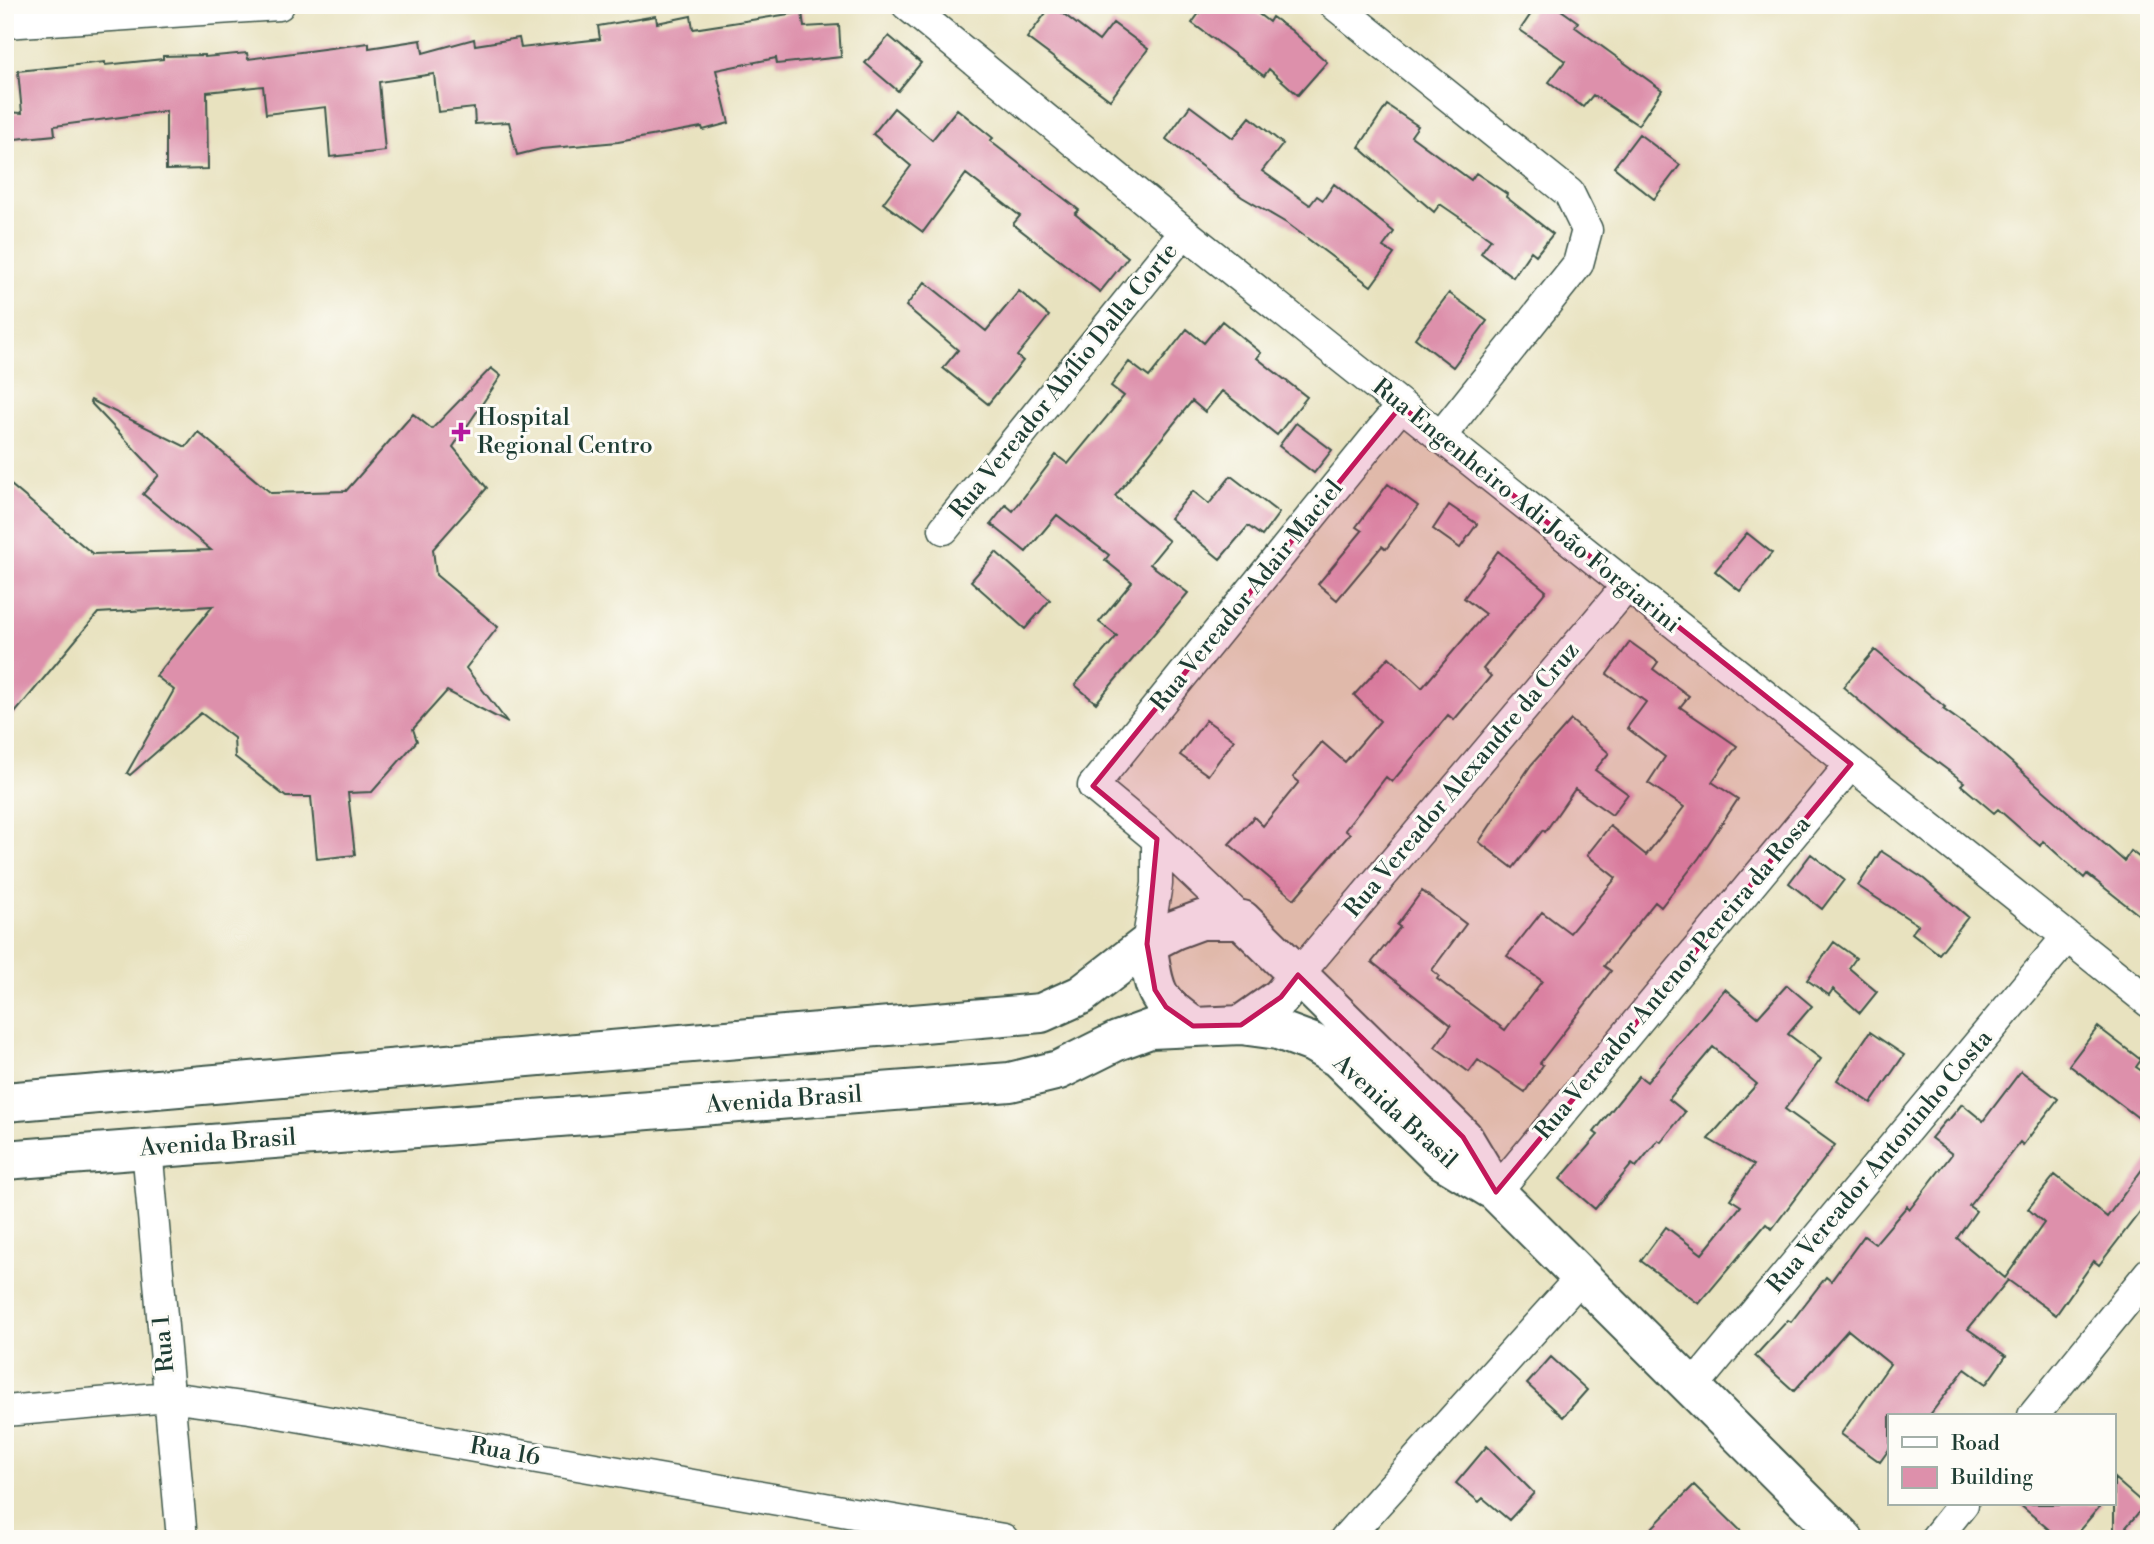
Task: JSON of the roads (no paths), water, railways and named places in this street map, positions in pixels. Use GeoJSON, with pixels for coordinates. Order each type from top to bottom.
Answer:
{"type":"FeatureCollection","features":[{"type":"Feature","properties":{"kind":"street"},"geometry":{"type":"LineString","coordinates":[[5,23],[279,5]]}},
{"type":"Feature","properties":{"kind":"street","name":"Rua Engenheiro Adi João Forgiarini"},"geometry":{"type":"LineString","coordinates":[[906,5],[1184,232],[2149,1002]]}},
{"type":"Feature","properties":{"kind":"street"},"geometry":{"type":"LineString","coordinates":[[1335,5],[1569,193],[1587,230],[1578,264],[1440,437]]}},
{"type":"Feature","properties":{"kind":"street","name":"Rua Vereador Abílio Dalla Corte"},"geometry":{"type":"LineString","coordinates":[[944,529],[1184,232]]}},
{"type":"Feature","properties":{"kind":"street","name":"Rua Vereador Adair Maciel"},"geometry":{"type":"LineString","coordinates":[[1093,786],[1401,406]]}},
{"type":"Feature","properties":{"kind":"street","name":"Rua Vereador Alexandre da Cruz"},"geometry":{"type":"LineString","coordinates":[[1298,975],[1627,586]]}},
{"type":"Feature","properties":{"kind":"street","name":"Rua Vereador Antenor Pereira da Rosa"},"geometry":{"type":"LineString","coordinates":[[1496,1192],[1851,764]]}},
{"type":"Feature","properties":{"kind":"street","name":"Avenida Brasil"},"geometry":{"type":"LineString","coordinates":[[1093,786],[1157,839],[1463,1138],[1496,1192]]}},
{"type":"Feature","properties":{"kind":"street"},"geometry":{"type":"LineString","coordinates":[[1157,839],[1157,884],[1147,944],[1155,990],[1166,1007],[1193,1026]]}},
{"type":"Feature","properties":{"kind":"street"},"geometry":{"type":"LineString","coordinates":[[5,1102],[1041,1013],[1082,995],[1147,944],[1201,920],[1242,920]]}},
{"type":"Feature","properties":{"kind":"street","name":"Rua Vereador Antoninho Costa"},"geometry":{"type":"LineString","coordinates":[[1692,1388],[2067,937]]}},
{"type":"Feature","properties":{"kind":"street"},"geometry":{"type":"LineString","coordinates":[[1241,1025],[1281,997],[1298,975]]}},
{"type":"Feature","properties":{"kind":"street","name":"Avenida Brasil"},"geometry":{"type":"LineString","coordinates":[[5,1160],[1010,1082],[1059,1070],[1150,1028],[1241,1025],[1278,1030],[1313,1043],[1338,1058],[1441,1158],[1496,1192],[1844,1539]]}},
{"type":"Feature","properties":{"kind":"street"},"geometry":{"type":"LineString","coordinates":[[340,1072],[344,1133]]}},
{"type":"Feature","properties":{"kind":"street","name":"Rua 1"},"geometry":{"type":"LineString","coordinates":[[147,1148],[182,1539]]}},
{"type":"Feature","properties":{"kind":"street"},"geometry":{"type":"LineString","coordinates":[[2035,1414],[2149,1273]]}},
{"type":"Feature","properties":{"kind":"street"},"geometry":{"type":"LineString","coordinates":[[1345,1539],[1581,1277]]}},
{"type":"Feature","properties":{"kind":"street","name":"Rua 16"},"geometry":{"type":"LineString","coordinates":[[5,1411],[169,1397],[250,1408],[1003,1539]]}},
{"type":"Feature","properties":{"kind":"street"},"geometry":{"type":"LineString","coordinates":[[1935,1539],[1961,1506]]}},
{"type":"Feature","properties":{"kind":"place","name":"Hospital Regional Centro"},"geometry":{"type":"Point","coordinates":[461,432]}}]}
